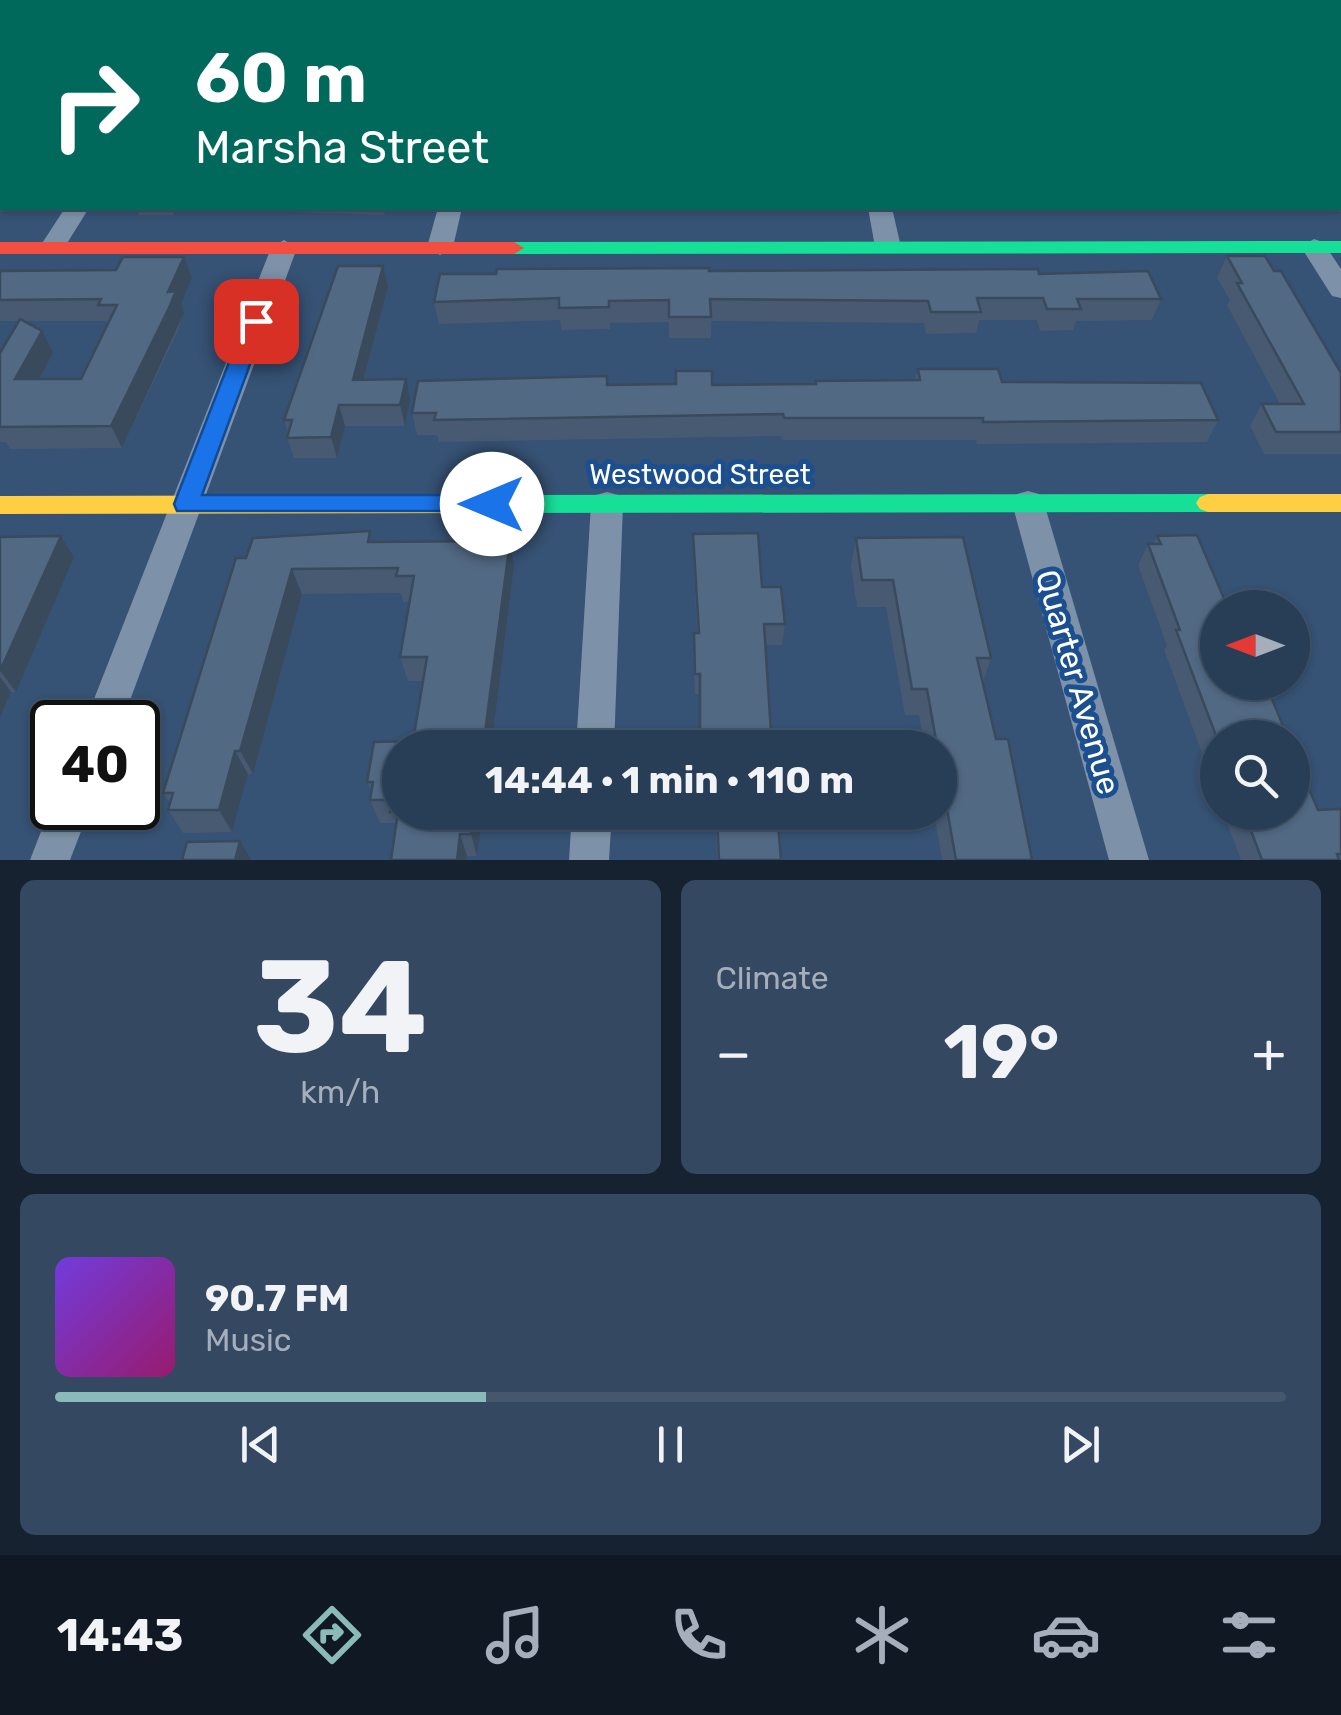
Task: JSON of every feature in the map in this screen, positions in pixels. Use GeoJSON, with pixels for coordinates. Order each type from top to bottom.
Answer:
{"type":"FeatureCollection","features":[{"type":"Feature","properties":{"kind":"street"},"geometry":{"type":"LineString","coordinates":[[52,248],[76,210]]}},
{"type":"Feature","properties":{"kind":"street"},"geometry":{"type":"LineString","coordinates":[[440,247],[449,210]]}},
{"type":"Feature","properties":{"kind":"street"},"geometry":{"type":"LineString","coordinates":[[880,210],[888,247]]}},
{"type":"Feature","properties":{"kind":"street"},"geometry":{"type":"LineString","coordinates":[[0,248],[1328,247],[1341,290]]}},
{"type":"Feature","properties":{"kind":"street"},"geometry":{"type":"LineString","coordinates":[[111,700],[284,248]]}},
{"type":"Feature","properties":{"kind":"street","name":"Quarter Avenue"},"geometry":{"type":"LineString","coordinates":[[1028,503],[1129,860]]}},
{"type":"Feature","properties":{"kind":"street","name":"Westwood Street"},"geometry":{"type":"LineString","coordinates":[[0,504],[1341,503]]}},
{"type":"Feature","properties":{"kind":"street"},"geometry":{"type":"LineString","coordinates":[[596,730],[607,504]]}},
{"type":"Feature","properties":{"kind":"street"},"geometry":{"type":"LineString","coordinates":[[50,860],[62,830]]}},
{"type":"Feature","properties":{"kind":"street"},"geometry":{"type":"LineString","coordinates":[[590,860],[591,830]]}},
{"type":"Feature","properties":{"kind":"building"},"geometry":{"type":"Polygon","coordinates":[[[1227,256],[1265,256],[1274,271],[1281,271],[1341,373],[1341,432],[1276,432],[1262,404],[1304,404],[1237,283],[1242,283],[1227,256]]]}},
{"type":"Feature","properties":{"kind":"building"},"geometry":{"type":"Polygon","coordinates":[[[123,257],[184,257],[168,292],[176,291],[168,310],[111,426],[0,427],[0,353],[20,319],[42,331],[15,379],[81,379],[117,305],[98,305],[101,299],[0,300],[0,271],[116,270],[123,257]]]}},
{"type":"Feature","properties":{"kind":"building"},"geometry":{"type":"Polygon","coordinates":[[[338,266],[383,266],[353,380],[406,379],[400,405],[339,405],[331,437],[287,438],[292,420],[284,420],[338,266]]]}},
{"type":"Feature","properties":{"kind":"building"},"geometry":{"type":"Polygon","coordinates":[[[497,269],[1038,269],[1039,274],[1148,271],[1161,299],[1077,299],[1081,309],[1047,309],[1043,298],[977,298],[981,312],[931,312],[928,301],[710,299],[711,317],[669,317],[669,300],[609,301],[609,307],[559,308],[559,298],[434,302],[440,274],[496,274],[497,269]]]}},
{"type":"Feature","properties":{"kind":"building"},"geometry":{"type":"Polygon","coordinates":[[[918,369],[998,369],[1002,382],[1201,383],[1218,420],[983,422],[983,418],[784,418],[783,414],[434,420],[436,413],[412,413],[418,381],[607,376],[607,385],[676,384],[676,371],[712,371],[712,385],[816,384],[920,380],[918,369]]]}},
{"type":"Feature","properties":{"kind":"building"},"geometry":{"type":"Polygon","coordinates":[[[370,531],[368,542],[510,541],[485,730],[415,730],[427,657],[400,657],[414,576],[396,576],[398,568],[292,569],[219,810],[168,810],[173,793],[163,793],[236,558],[246,558],[253,538],[370,531]]]}},
{"type":"Feature","properties":{"kind":"building"},"geometry":{"type":"Polygon","coordinates":[[[758,533],[762,587],[781,587],[785,624],[764,624],[771,730],[700,730],[693,534],[758,533]]]}},
{"type":"Feature","properties":{"kind":"building"},"geometry":{"type":"Polygon","coordinates":[[[1197,535],[1220,590],[1200,590],[1200,693],[1148,544],[1161,544],[1157,536],[1197,535]]]}},
{"type":"Feature","properties":{"kind":"building"},"geometry":{"type":"Polygon","coordinates":[[[61,536],[0,671],[0,537],[61,536]]]}},
{"type":"Feature","properties":{"kind":"building"},"geometry":{"type":"Polygon","coordinates":[[[963,537],[991,658],[977,658],[996,739],[1008,739],[1032,860],[956,860],[951,830],[957,830],[957,730],[934,730],[927,689],[912,689],[893,580],[862,580],[856,538],[963,537]]]}},
{"type":"Feature","properties":{"kind":"building"},"geometry":{"type":"Polygon","coordinates":[[[1202,700],[1272,700],[1281,720],[1210,720],[1202,700]]]}},
{"type":"Feature","properties":{"kind":"building"},"geometry":{"type":"Polygon","coordinates":[[[374,742],[382,742],[382,800],[370,800],[373,782],[367,782],[374,742]]]}},
{"type":"Feature","properties":{"kind":"building"},"geometry":{"type":"Polygon","coordinates":[[[1310,791],[1318,810],[1341,809],[1339,860],[1262,860],[1251,830],[1310,830],[1310,791]]]}},
{"type":"Feature","properties":{"kind":"building"},"geometry":{"type":"Polygon","coordinates":[[[395,830],[472,830],[471,834],[460,834],[457,860],[391,860],[395,830]]]}},
{"type":"Feature","properties":{"kind":"building"},"geometry":{"type":"Polygon","coordinates":[[[718,830],[778,830],[781,860],[719,860],[718,830]]]}},
{"type":"Feature","properties":{"kind":"building"},"geometry":{"type":"Polygon","coordinates":[[[240,841],[235,860],[182,860],[187,842],[240,841]]]}},
{"type":"Feature","properties":{"kind":"traffic: fast"},"geometry":{"type":"LineString","coordinates":[[514,248],[1341,247]]}},
{"type":"Feature","properties":{"kind":"traffic: fast"},"geometry":{"type":"LineString","coordinates":[[496,504],[1208,503]]}},
{"type":"Feature","properties":{"kind":"traffic: slow"},"geometry":{"type":"LineString","coordinates":[[1208,503],[1341,503]]}},
{"type":"Feature","properties":{"kind":"traffic: slow"},"geometry":{"type":"LineString","coordinates":[[0,505],[496,504]]}},
{"type":"Feature","properties":{"kind":"traffic: jam"},"geometry":{"type":"LineString","coordinates":[[0,248],[514,248]]}},
{"type":"Feature","properties":{"kind":"route"},"geometry":{"type":"LineString","coordinates":[[256,321],[186,504],[492,504]]}}]}
